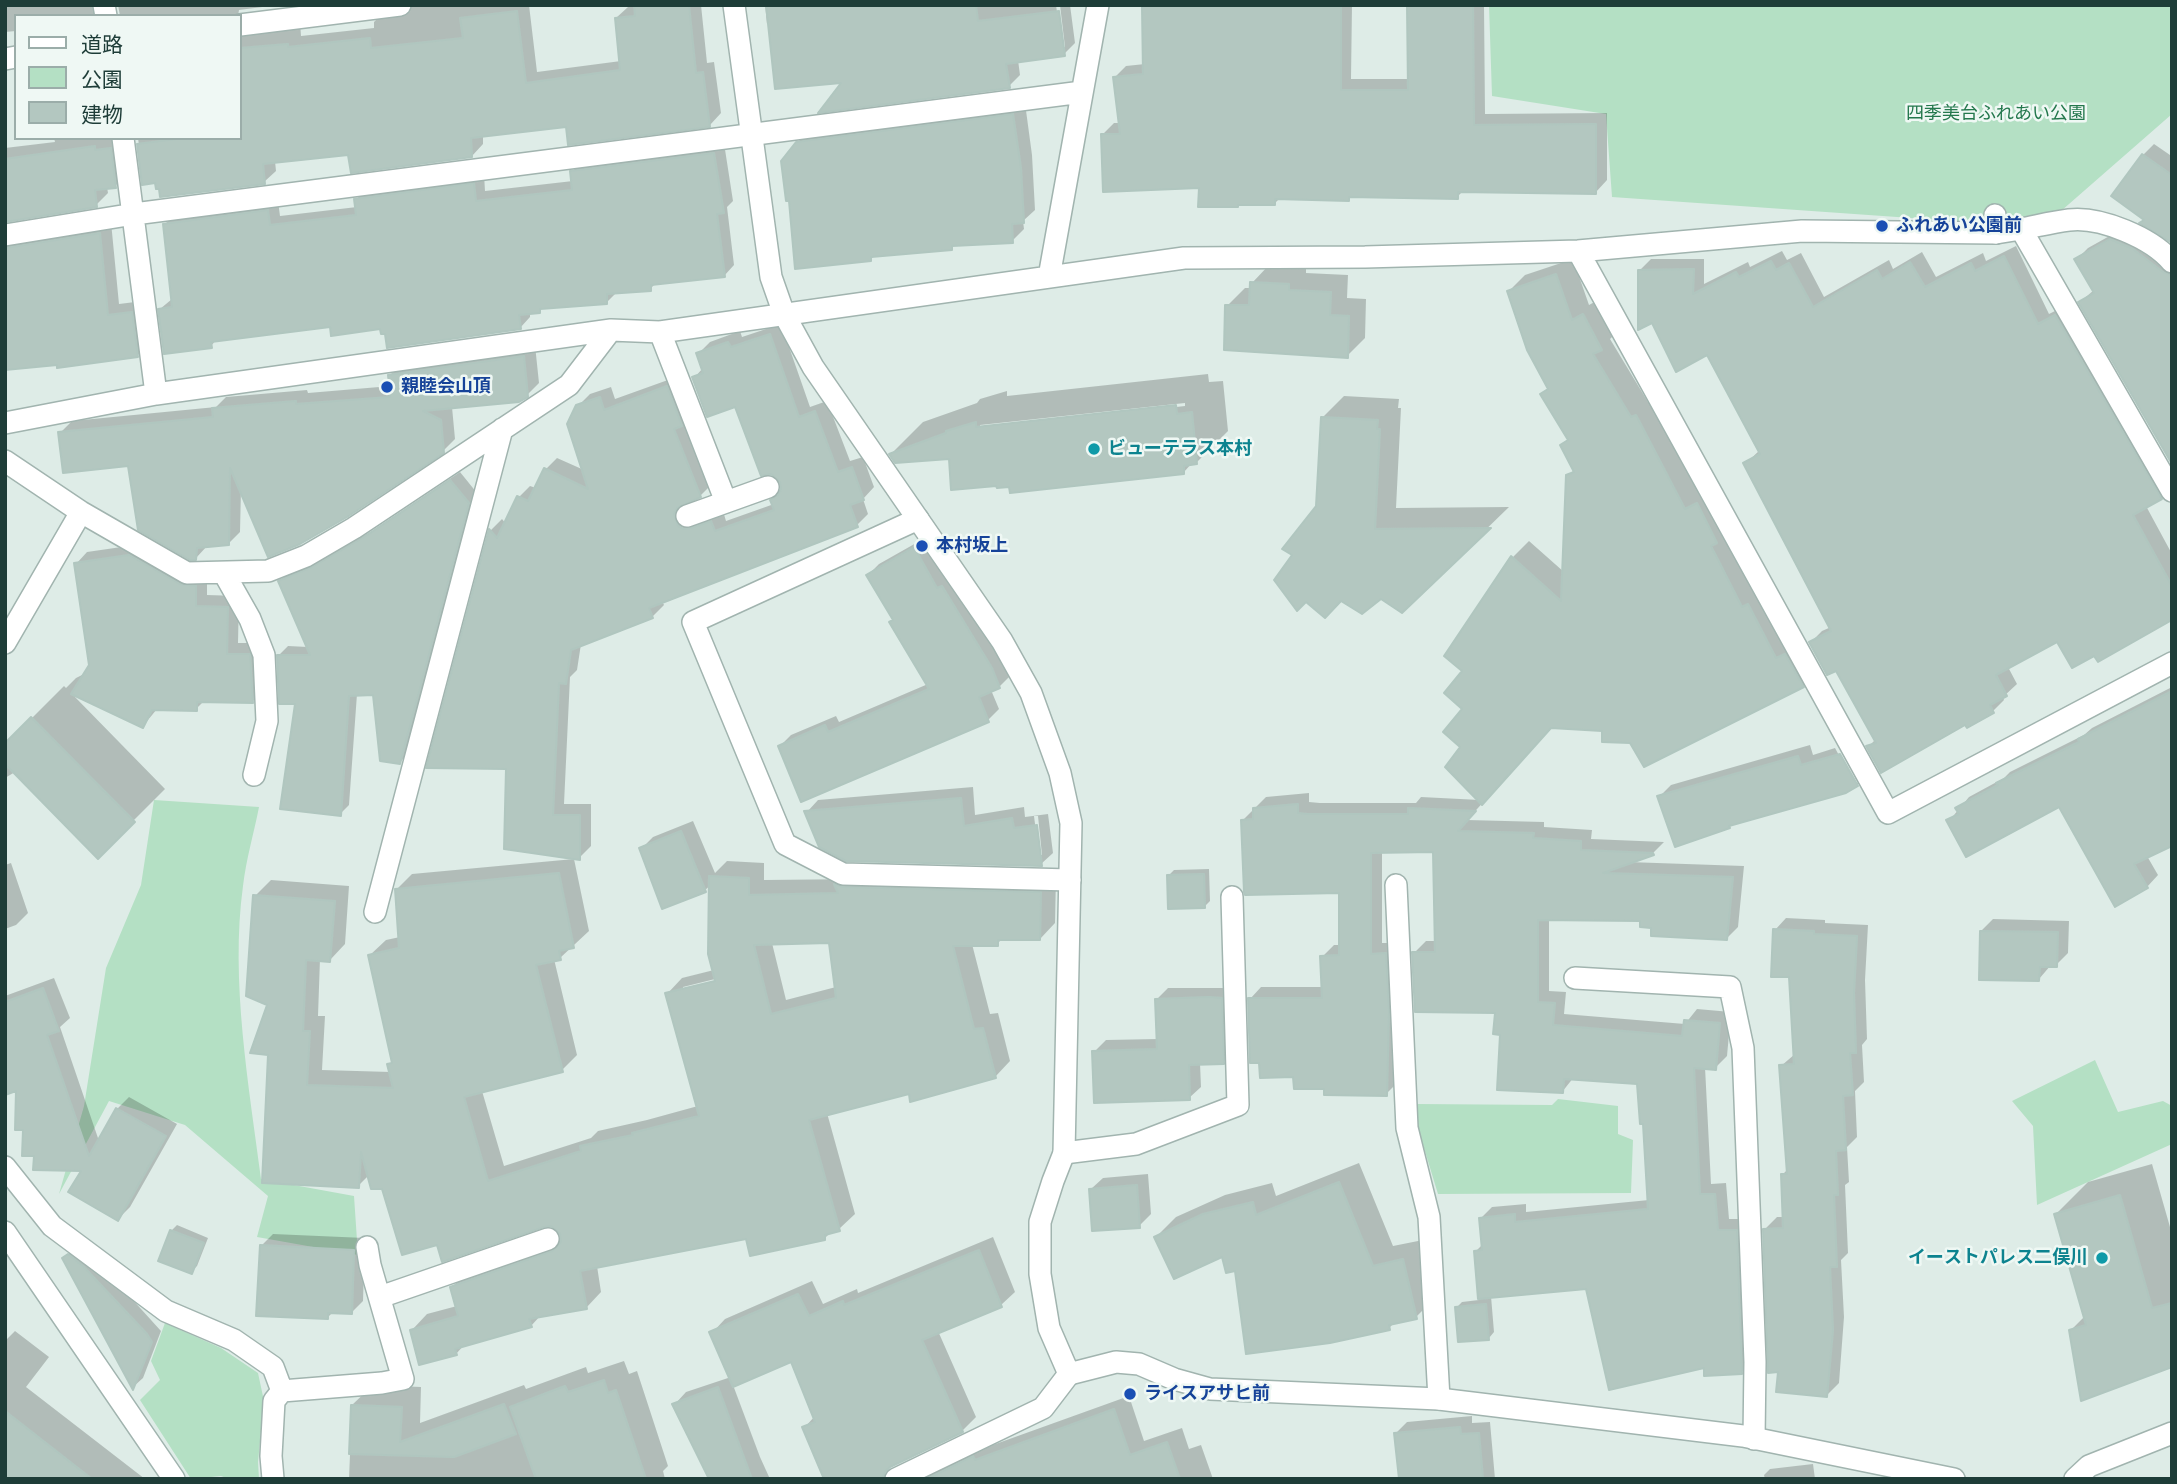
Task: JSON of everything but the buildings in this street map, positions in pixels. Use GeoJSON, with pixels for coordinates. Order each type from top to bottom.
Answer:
{"type":"FeatureCollection","features":[{"type":"Feature","properties":{"kind":"street"},"geometry":{"type":"LineString","coordinates":[[242,25],[400,5]]}},
{"type":"Feature","properties":{"kind":"street"},"geometry":{"type":"LineString","coordinates":[[734,5],[771,277],[785,314],[813,367],[1002,641],[1031,693],[1060,773],[1071,823],[1064,1153],[1040,1222],[1040,1274],[1049,1328],[1069,1374]]}},
{"type":"Feature","properties":{"kind":"street"},"geometry":{"type":"LineString","coordinates":[[1049,277],[1098,5]]}},
{"type":"Feature","properties":{"kind":"street"},"geometry":{"type":"LineString","coordinates":[[5,235],[134,214],[1082,92]]}},
{"type":"Feature","properties":{"kind":"street"},"geometry":{"type":"LineString","coordinates":[[123,140],[156,394]]}},
{"type":"Feature","properties":{"kind":"street"},"geometry":{"type":"LineString","coordinates":[[5,423],[156,394],[611,330],[660,332],[1184,258],[1365,257],[1578,251],[1802,231],[1996,224],[2021,229],[2072,219],[2098,223],[2144,238],[2172,262]]}},
{"type":"Feature","properties":{"kind":"street"},"geometry":{"type":"LineString","coordinates":[[2021,229],[2172,491]]}},
{"type":"Feature","properties":{"kind":"street"},"geometry":{"type":"LineString","coordinates":[[1578,251],[1888,813],[2172,663]]}},
{"type":"Feature","properties":{"kind":"street"},"geometry":{"type":"LineString","coordinates":[[5,461],[81,512],[187,573],[268,570],[306,556],[354,528],[569,385],[611,330]]}},
{"type":"Feature","properties":{"kind":"street"},"geometry":{"type":"LineString","coordinates":[[660,332],[726,502]]}},
{"type":"Feature","properties":{"kind":"street"},"geometry":{"type":"LineString","coordinates":[[375,912],[502,429]]}},
{"type":"Feature","properties":{"kind":"street"},"geometry":{"type":"LineString","coordinates":[[687,516],[768,487]]}},
{"type":"Feature","properties":{"kind":"street"},"geometry":{"type":"LineString","coordinates":[[5,643],[81,512]]}},
{"type":"Feature","properties":{"kind":"street"},"geometry":{"type":"LineString","coordinates":[[918,519],[693,622],[785,844],[843,874],[1070,880]]}},
{"type":"Feature","properties":{"kind":"street"},"geometry":{"type":"LineString","coordinates":[[224,573],[250,619],[264,655],[267,721],[254,775]]}},
{"type":"Feature","properties":{"kind":"street"},"geometry":{"type":"LineString","coordinates":[[1396,886],[1407,1128],[1429,1217],[1439,1399]]}},
{"type":"Feature","properties":{"kind":"street"},"geometry":{"type":"LineString","coordinates":[[1064,1153],[1136,1144],[1238,1105],[1232,897]]}},
{"type":"Feature","properties":{"kind":"street"},"geometry":{"type":"LineString","coordinates":[[1575,978],[1730,987],[1743,1048],[1755,1362],[1754,1439]]}},
{"type":"Feature","properties":{"kind":"street"},"geometry":{"type":"LineString","coordinates":[[5,1167],[52,1227],[166,1311],[234,1340],[273,1367],[282,1391]]}},
{"type":"Feature","properties":{"kind":"street"},"geometry":{"type":"LineString","coordinates":[[5,1232],[174,1479]]}},
{"type":"Feature","properties":{"kind":"street"},"geometry":{"type":"LineString","coordinates":[[380,1297],[548,1238]]}},
{"type":"Feature","properties":{"kind":"street"},"geometry":{"type":"LineString","coordinates":[[273,1479],[271,1456],[274,1401],[282,1391],[403,1379],[367,1247]]}},
{"type":"Feature","properties":{"kind":"street"},"geometry":{"type":"LineString","coordinates":[[896,1479],[1043,1408],[1069,1374],[1115,1362],[1139,1364],[1174,1379],[1210,1389],[1439,1399],[1754,1439],[1954,1479]]}},
{"type":"Feature","properties":{"kind":"street"},"geometry":{"type":"LineString","coordinates":[[2075,1479],[2089,1466],[2172,1433]]}},
{"type":"Feature","properties":{"kind":"green space","name":"四季美台ふれあい公園"},"geometry":{"type":"Polygon","coordinates":[[[1489,5],[2172,5],[2172,114],[2061,211],[2011,225],[1612,197],[1606,114],[1492,96],[1489,5]]]}},
{"type":"Feature","properties":{"kind":"green space"},"geometry":{"type":"Polygon","coordinates":[[[154,800],[259,807],[244,876],[239,958],[243,1033],[261,1179],[354,1196],[358,1255],[257,1237],[268,1196],[185,1125],[109,1101],[59,1194],[84,1106],[106,968],[141,885],[154,800]]]}},
{"type":"Feature","properties":{"kind":"green space"},"geometry":{"type":"Polygon","coordinates":[[[2095,1060],[2118,1112],[2163,1101],[2172,1106],[2172,1144],[2037,1205],[2033,1126],[2012,1101],[2095,1060]]]}},
{"type":"Feature","properties":{"kind":"green space"},"geometry":{"type":"Polygon","coordinates":[[[1558,1099],[1618,1106],[1618,1134],[1633,1140],[1631,1193],[1438,1194],[1417,1125],[1416,1104],[1552,1105],[1558,1099]]]}},
{"type":"Feature","properties":{"kind":"green space"},"geometry":{"type":"Polygon","coordinates":[[[165,1323],[221,1348],[258,1373],[264,1401],[259,1479],[229,1479],[221,1476],[191,1479],[140,1400],[160,1380],[151,1361],[165,1323]]]}},
{"type":"Feature","properties":{"kind":"place","name":"ふれあい公園前"},"geometry":{"type":"Point","coordinates":[1882,226]}},
{"type":"Feature","properties":{"kind":"place","name":"親睦会山頂"},"geometry":{"type":"Point","coordinates":[387,387]}},
{"type":"Feature","properties":{"kind":"place","name":"ビューテラス本村"},"geometry":{"type":"Point","coordinates":[1094,449]}},
{"type":"Feature","properties":{"kind":"place","name":"本村坂上"},"geometry":{"type":"Point","coordinates":[922,546]}},
{"type":"Feature","properties":{"kind":"place","name":"イーストパレス二俣川"},"geometry":{"type":"Point","coordinates":[2102,1258]}},
{"type":"Feature","properties":{"kind":"place","name":"ライスアサヒ前"},"geometry":{"type":"Point","coordinates":[1130,1394]}}]}
